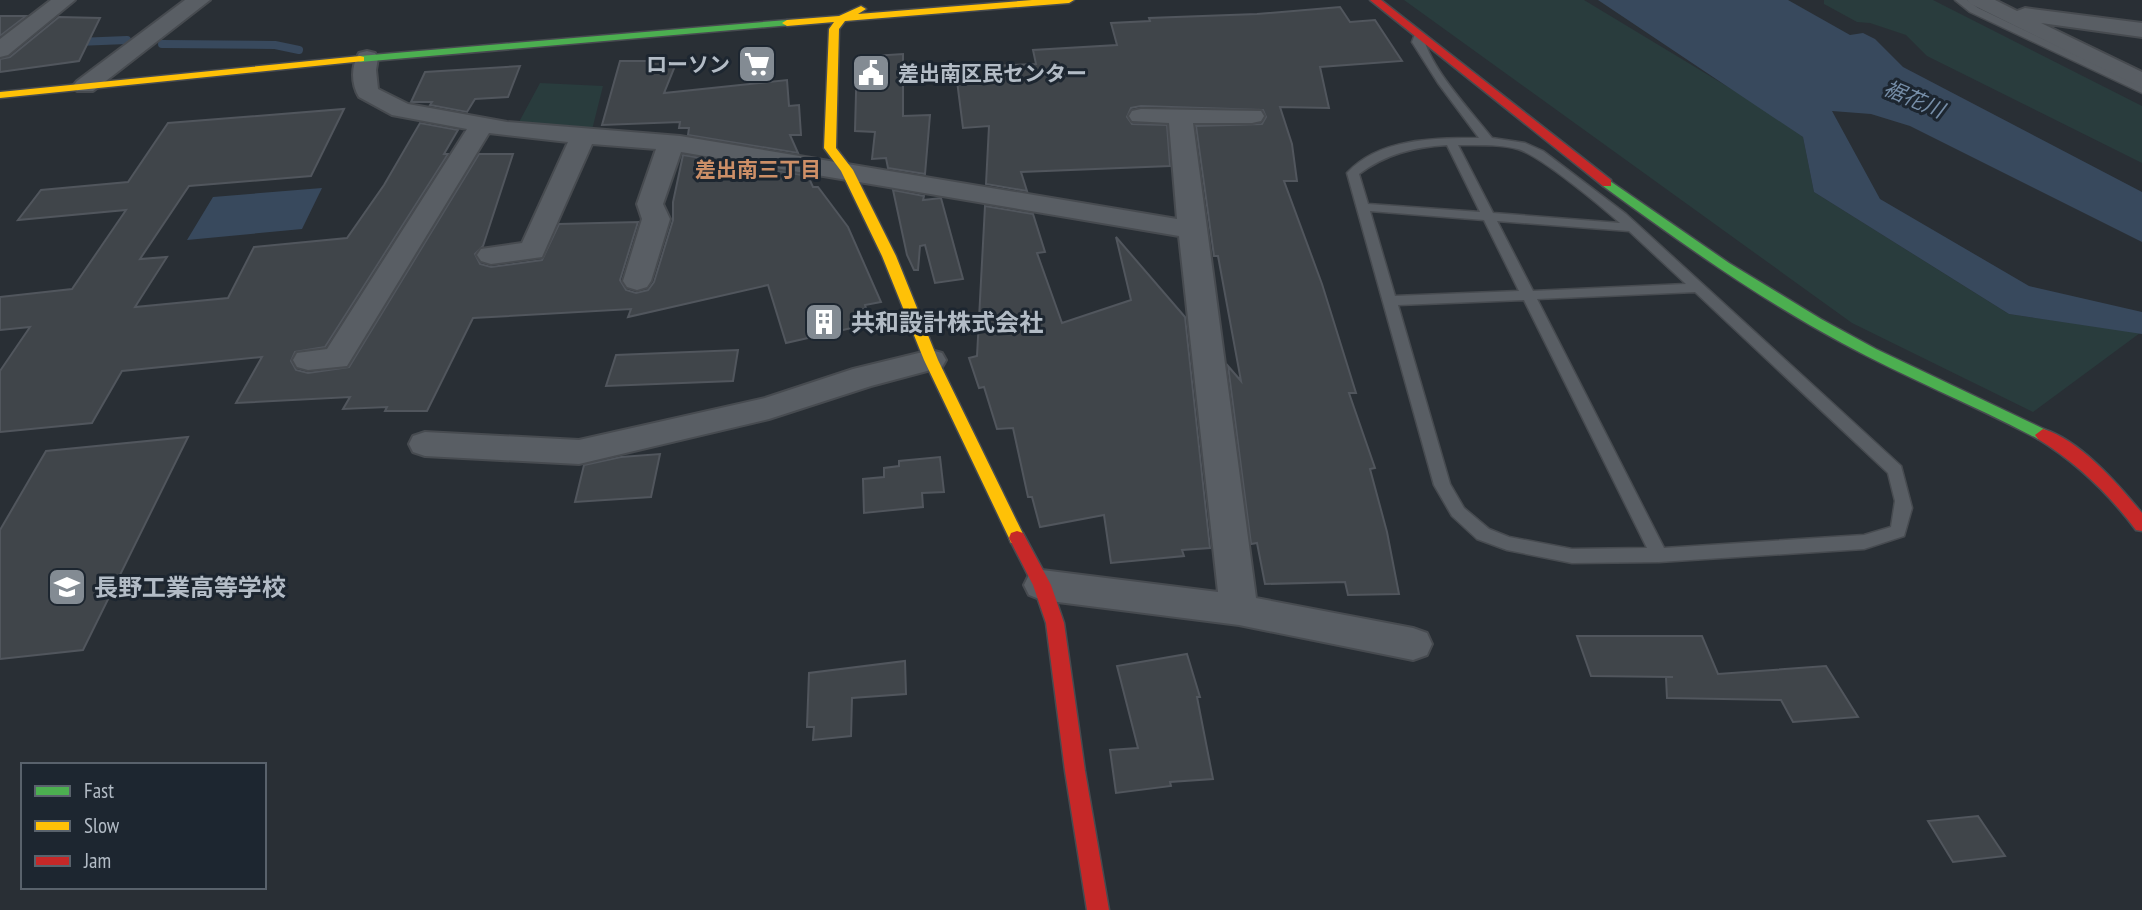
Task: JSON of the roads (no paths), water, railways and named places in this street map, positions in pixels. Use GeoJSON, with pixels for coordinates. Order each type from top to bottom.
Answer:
{"type":"FeatureCollection","features":[{"type":"Feature","properties":{"kind":"street"},"geometry":{"type":"LineString","coordinates":[[0,50],[64,0]]}},
{"type":"Feature","properties":{"kind":"street"},"geometry":{"type":"LineString","coordinates":[[85,86],[199,0]]}},
{"type":"Feature","properties":{"kind":"street"},"geometry":{"type":"LineString","coordinates":[[875,0],[842,18],[834,29],[830,148],[847,170],[889,256],[931,360],[1006,517],[1042,585],[1055,623],[1075,771],[1098,910]]}},
{"type":"Feature","properties":{"kind":"street"},"geometry":{"type":"LineString","coordinates":[[0,96],[367,58],[1069,0]]}},
{"type":"Feature","properties":{"kind":"street"},"geometry":{"type":"LineString","coordinates":[[1375,0],[1546,135],[1738,274],[1814,322],[1885,360],[2008,416],[2059,443],[2099,474],[2142,525]]}},
{"type":"Feature","properties":{"kind":"street"},"geometry":{"type":"LineString","coordinates":[[1978,0],[2142,80]]}},
{"type":"Feature","properties":{"kind":"street"},"geometry":{"type":"LineString","coordinates":[[1998,10],[2142,30]]}},
{"type":"Feature","properties":{"kind":"street"},"geometry":{"type":"LineString","coordinates":[[367,58],[364,70],[367,92],[401,110],[482,125],[671,143],[847,170],[1192,230]]}},
{"type":"Feature","properties":{"kind":"street"},"geometry":{"type":"LineString","coordinates":[[1140,116],[1252,116]]}},
{"type":"Feature","properties":{"kind":"street"},"geometry":{"type":"LineString","coordinates":[[1180,116],[1240,610]]}},
{"type":"Feature","properties":{"kind":"street"},"geometry":{"type":"LineString","coordinates":[[336,360],[482,125]]}},
{"type":"Feature","properties":{"kind":"street"},"geometry":{"type":"LineString","coordinates":[[491,255],[532,251],[583,135]]}},
{"type":"Feature","properties":{"kind":"street"},"geometry":{"type":"LineString","coordinates":[[637,281],[656,219],[650,204],[671,143]]}},
{"type":"Feature","properties":{"kind":"street"},"geometry":{"type":"LineString","coordinates":[[425,444],[579,452],[769,408],[864,377],[931,360]]}},
{"type":"Feature","properties":{"kind":"street"},"geometry":{"type":"LineString","coordinates":[[1042,585],[1240,610],[1413,643]]}},
{"type":"Feature","properties":{"kind":"lane"},"geometry":{"type":"LineString","coordinates":[[1960,0],[1974,10],[2142,90]]}},
{"type":"Feature","properties":{"kind":"lane"},"geometry":{"type":"LineString","coordinates":[[1419,36],[1418,42],[1443,81],[1488,141]]}},
{"type":"Feature","properties":{"kind":"lane"},"geometry":{"type":"LineString","coordinates":[[1488,141],[1521,146],[1539,154],[1634,228],[1895,470],[1904,500],[1905,516],[1898,531],[1864,542],[1659,555],[1572,556],[1483,534],[1458,512],[1442,485],[1353,173],[1368,159],[1392,149],[1412,145],[1488,141]]}},
{"type":"Feature","properties":{"kind":"lane"},"geometry":{"type":"LineString","coordinates":[[1451,142],[1659,555]]}},
{"type":"Feature","properties":{"kind":"lane"},"geometry":{"type":"LineString","coordinates":[[1363,207],[1634,228]]}},
{"type":"Feature","properties":{"kind":"lane"},"geometry":{"type":"LineString","coordinates":[[1389,301],[1698,288]]}},
{"type":"Feature","properties":{"kind":"water","name":"裾花川"},"geometry":{"type":"Polygon","coordinates":[[[1598,0],[1788,0],[1850,35],[1863,33],[1875,39],[1903,67],[2142,192],[2142,242],[1910,126],[1871,114],[1832,111],[1880,199],[2029,286],[2142,312],[2142,334],[2009,314],[1814,192],[1803,137],[1598,0]]]}},
{"type":"Feature","properties":{"kind":"water"},"geometry":{"type":"Polygon","coordinates":[[[322,188],[302,229],[187,240],[213,197],[322,188]]]}},
{"type":"Feature","properties":{"kind":"waterway"},"geometry":{"type":"LineString","coordinates":[[77,42],[127,40]]}},
{"type":"Feature","properties":{"kind":"waterway"},"geometry":{"type":"LineString","coordinates":[[162,44],[275,45],[299,50]]}},
{"type":"Feature","properties":{"kind":"place","name":"ローソン"},"geometry":{"type":"Point","coordinates":[757,64]}},
{"type":"Feature","properties":{"kind":"place","name":"差出南区民センター"},"geometry":{"type":"Point","coordinates":[871,73]}},
{"type":"Feature","properties":{"kind":"place","name":"共和設計株式会社"},"geometry":{"type":"Point","coordinates":[824,322]}},
{"type":"Feature","properties":{"kind":"place","name":"長野工業高等学校"},"geometry":{"type":"Point","coordinates":[67,587]}},
{"type":"Feature","properties":{"kind":"district","name":"差出南三丁目"},"geometry":{"type":"Point","coordinates":[758,169]}}]}
